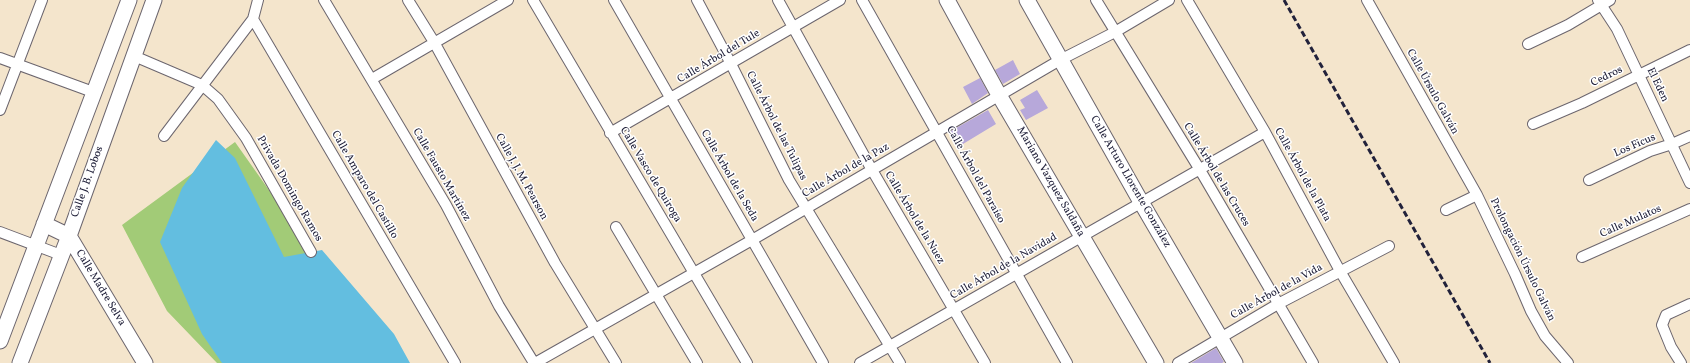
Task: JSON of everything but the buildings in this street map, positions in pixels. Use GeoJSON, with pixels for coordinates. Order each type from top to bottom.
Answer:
{"type":"FeatureCollection","features":[{"type":"Feature","properties":{"kind":"street"},"geometry":{"type":"LineString","coordinates":[[0,110],[42,0]]}},
{"type":"Feature","properties":{"kind":"street"},"geometry":{"type":"LineString","coordinates":[[0,341],[129,0]]}},
{"type":"Feature","properties":{"kind":"street","name":"Calle J. B. Lobos"},"geometry":{"type":"LineString","coordinates":[[20,363],[69,236],[154,0]]}},
{"type":"Feature","properties":{"kind":"street"},"geometry":{"type":"LineString","coordinates":[[164,136],[253,19],[258,0]]}},
{"type":"Feature","properties":{"kind":"street","name":"Calle Fausto Martínez"},"geometry":{"type":"LineString","coordinates":[[324,0],[446,205],[499,306],[534,363]]}},
{"type":"Feature","properties":{"kind":"street","name":"Calle J. J. M. Pearson"},"geometry":{"type":"LineString","coordinates":[[408,0],[434,42],[555,263],[616,363]]}},
{"type":"Feature","properties":{"kind":"street"},"geometry":{"type":"LineString","coordinates":[[372,79],[508,0]]}},
{"type":"Feature","properties":{"kind":"street","name":"Calle Vasco de Quiroga"},"geometry":{"type":"LineString","coordinates":[[533,0],[610,133],[747,363]]}},
{"type":"Feature","properties":{"kind":"street","name":"Calle Árbol de la Seda"},"geometry":{"type":"LineString","coordinates":[[614,0],[823,363]]}},
{"type":"Feature","properties":{"kind":"street","name":"Calle Árbol de las Tulipas"},"geometry":{"type":"LineString","coordinates":[[697,0],[762,127],[806,208],[900,363]]}},
{"type":"Feature","properties":{"kind":"street","name":"Calle Árbol de la Nuez"},"geometry":{"type":"LineString","coordinates":[[778,0],[794,26],[872,170],[985,363]]}},
{"type":"Feature","properties":{"kind":"street","name":"Calle Árbol del Tule"},"geometry":{"type":"LineString","coordinates":[[610,133],[840,0]]}},
{"type":"Feature","properties":{"kind":"street","name":"Calle Árbol del Paraíso"},"geometry":{"type":"LineString","coordinates":[[862,0],[1067,363]]}},
{"type":"Feature","properties":{"kind":"street","name":"Mariano Vazquez Saldaña"},"geometry":{"type":"LineString","coordinates":[[947,0],[999,95],[1156,363]]}},
{"type":"Feature","properties":{"kind":"street","name":"Calle Arturo Llorente González"},"geometry":{"type":"LineString","coordinates":[[1027,0],[1141,202],[1235,363]]}},
{"type":"Feature","properties":{"kind":"street","name":"Calle Árbol de las Cruces"},"geometry":{"type":"LineString","coordinates":[[1096,0],[1200,170],[1313,363]]}},
{"type":"Feature","properties":{"kind":"street","name":"Calle Árbol de la Paz"},"geometry":{"type":"LineString","coordinates":[[534,363],[752,240],[1060,60],[1115,32],[1169,0]]}},
{"type":"Feature","properties":{"kind":"street","name":"Calle Árbol de la Plata"},"geometry":{"type":"LineString","coordinates":[[1187,0],[1265,132],[1340,271],[1394,363]]}},
{"type":"Feature","properties":{"kind":"street","name":"Calle Úrsulo Galván"},"geometry":{"type":"LineString","coordinates":[[1367,0],[1477,195]]}},
{"type":"Feature","properties":{"kind":"street"},"geometry":{"type":"LineString","coordinates":[[1528,44],[1568,25],[1603,2]]}},
{"type":"Feature","properties":{"kind":"street","name":"El Eden"},"geometry":{"type":"LineString","coordinates":[[1603,2],[1690,183]]}},
{"type":"Feature","properties":{"kind":"street","name":"Calle Amparo del Castillo"},"geometry":{"type":"LineString","coordinates":[[253,19],[455,363]]}},
{"type":"Feature","properties":{"kind":"street","name":"Cedros"},"geometry":{"type":"LineString","coordinates":[[1533,124],[1690,50]]}},
{"type":"Feature","properties":{"kind":"street"},"geometry":{"type":"LineString","coordinates":[[134,56],[202,85]]}},
{"type":"Feature","properties":{"kind":"street"},"geometry":{"type":"LineString","coordinates":[[0,58],[93,92]]}},
{"type":"Feature","properties":{"kind":"street","name":"Privada Domingo Ramos"},"geometry":{"type":"LineString","coordinates":[[202,85],[222,104],[246,138],[311,252]]}},
{"type":"Feature","properties":{"kind":"street","name":"Calle Árbol de la Navidad"},"geometry":{"type":"LineString","coordinates":[[860,363],[1265,132]]}},
{"type":"Feature","properties":{"kind":"street","name":"Los Ficus"},"geometry":{"type":"LineString","coordinates":[[1589,180],[1650,151],[1690,136]]}},
{"type":"Feature","properties":{"kind":"street"},"geometry":{"type":"LineString","coordinates":[[1446,210],[1477,195]]}},
{"type":"Feature","properties":{"kind":"street","name":"Prolongación Úrsulo Galván"},"geometry":{"type":"LineString","coordinates":[[1477,195],[1531,311],[1545,336],[1568,363]]}},
{"type":"Feature","properties":{"kind":"street","name":"Calle Mulatos"},"geometry":{"type":"LineString","coordinates":[[1582,257],[1690,209]]}},
{"type":"Feature","properties":{"kind":"street"},"geometry":{"type":"LineString","coordinates":[[44,224],[69,236]]}},
{"type":"Feature","properties":{"kind":"street"},"geometry":{"type":"LineString","coordinates":[[616,227],[698,363]]}},
{"type":"Feature","properties":{"kind":"street"},"geometry":{"type":"LineString","coordinates":[[0,232],[61,255]]}},
{"type":"Feature","properties":{"kind":"street","name":"Calle Madre Selva"},"geometry":{"type":"LineString","coordinates":[[69,236],[145,363]]}},
{"type":"Feature","properties":{"kind":"street","name":"Calle Árbol de la Vida"},"geometry":{"type":"LineString","coordinates":[[1178,363],[1278,304],[1389,246]]}},
{"type":"Feature","properties":{"kind":"street"},"geometry":{"type":"LineString","coordinates":[[1681,363],[1671,347],[1662,325],[1666,315],[1690,304]]}},
{"type":"Feature","properties":{"kind":"green space"},"geometry":{"type":"Polygon","coordinates":[[[235,142],[300,234],[405,363],[217,363],[167,311],[122,225],[235,142]]]}},
{"type":"Feature","properties":{"kind":"water"},"geometry":{"type":"Polygon","coordinates":[[[216,140],[235,158],[284,257],[322,250],[394,334],[410,363],[222,363],[202,334],[160,242],[182,188],[216,140]]]}},
{"type":"Feature","properties":{"kind":"railway"},"geometry":{"type":"LineString","coordinates":[[1284,0],[1490,363]]}}]}
